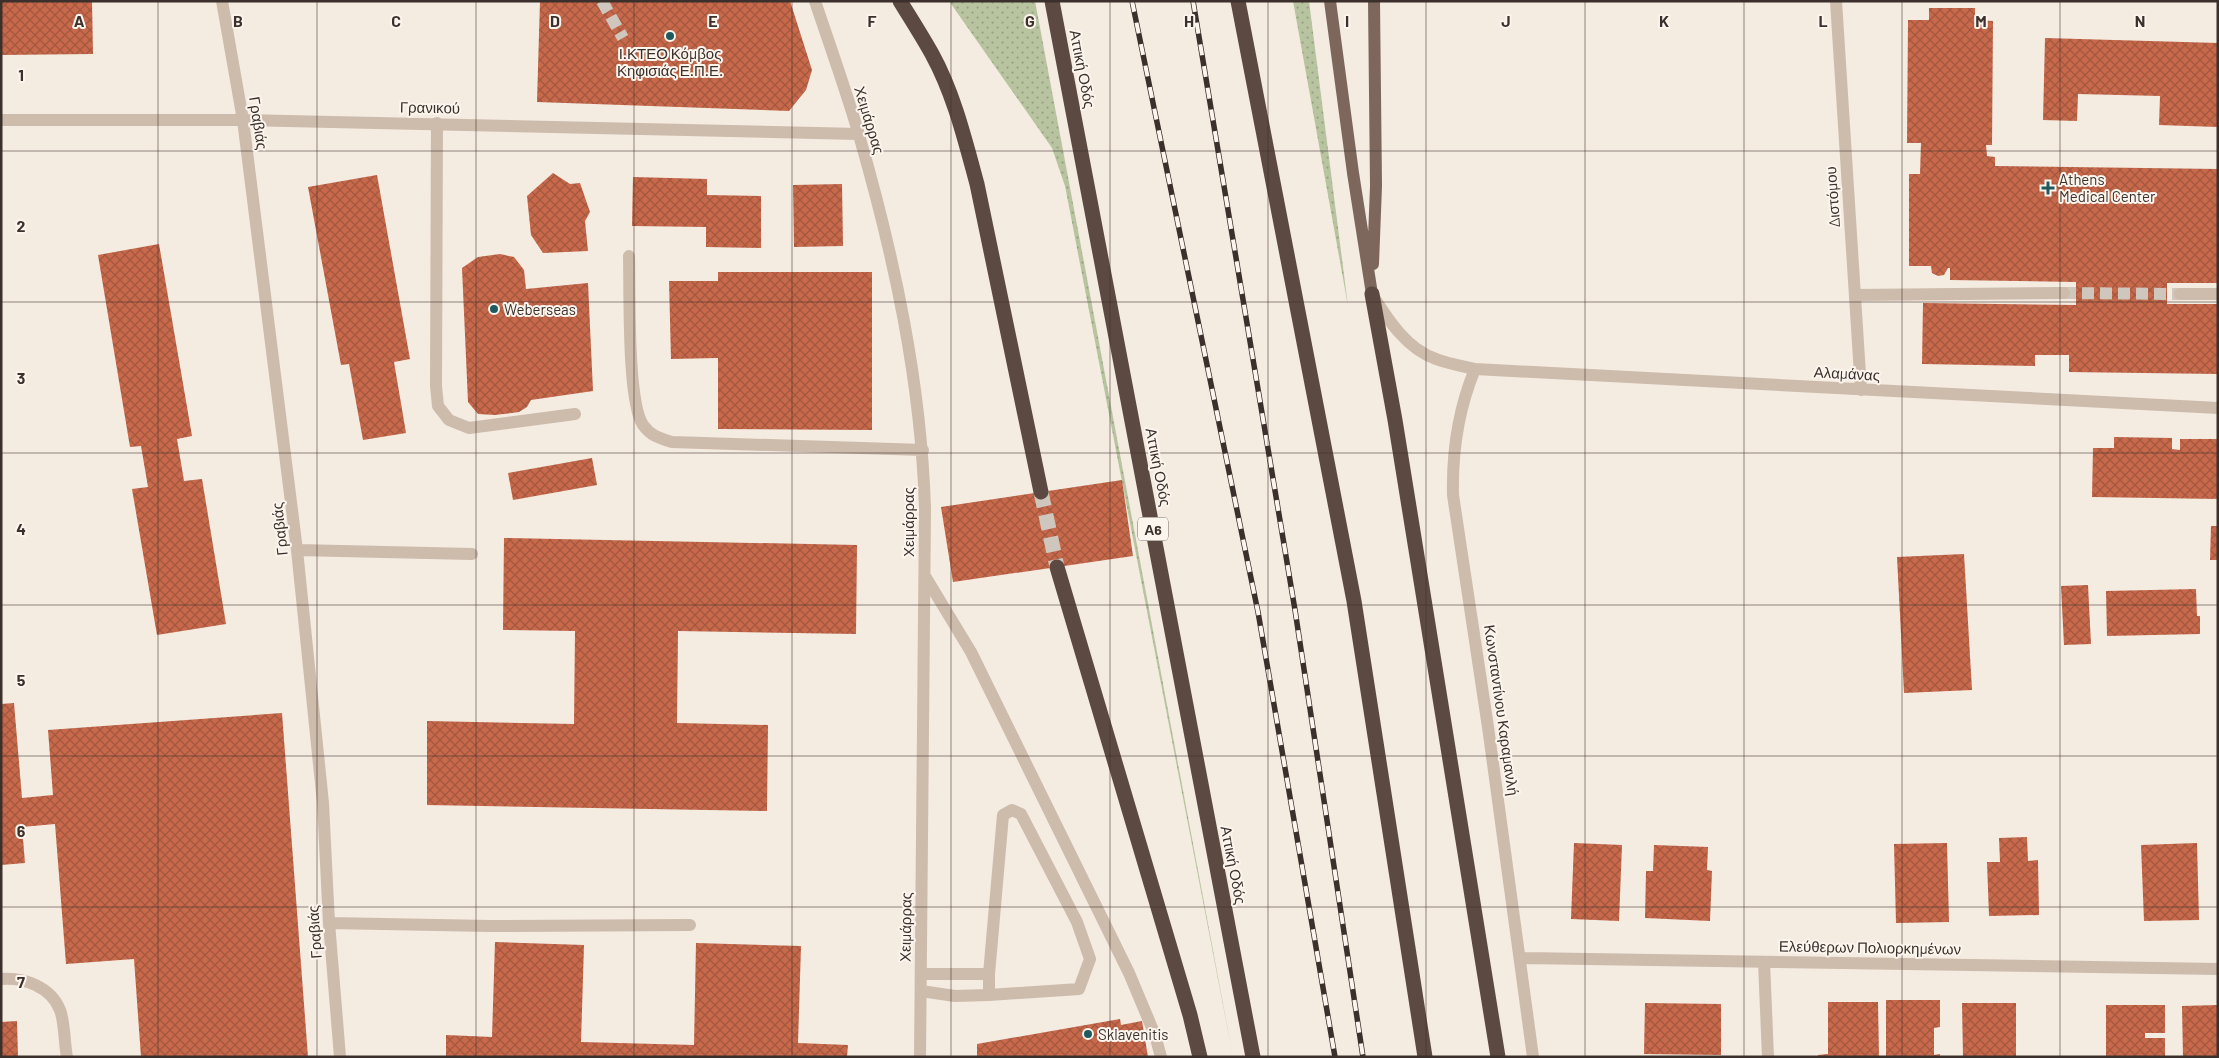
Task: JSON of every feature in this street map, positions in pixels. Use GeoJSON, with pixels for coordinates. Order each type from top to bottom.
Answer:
{"type":"FeatureCollection","features":[{"type":"Feature","properties":{"kind":"highway"},"geometry":{"type":"LineString","coordinates":[[900,1],[933,55],[952,100],[966,142],[979,194],[1041,492]]}},
{"type":"Feature","properties":{"kind":"highway","name":"Αττική Οδός"},"geometry":{"type":"LineString","coordinates":[[1052,1],[1253,1057]]}},
{"type":"Feature","properties":{"kind":"highway"},"geometry":{"type":"LineString","coordinates":[[1238,1],[1354,601],[1425,1057]]}},
{"type":"Feature","properties":{"kind":"highway"},"geometry":{"type":"LineString","coordinates":[[1372,294],[1498,1057]]}},
{"type":"Feature","properties":{"kind":"highway"},"geometry":{"type":"LineString","coordinates":[[1057,567],[1190,1015],[1200,1057]]}},
{"type":"Feature","properties":{"kind":"main road"},"geometry":{"type":"LineString","coordinates":[[1330,1],[1353,173],[1372,294]]}},
{"type":"Feature","properties":{"kind":"main road"},"geometry":{"type":"LineString","coordinates":[[1372,294],[1376,186],[1374,1]]}},
{"type":"Feature","properties":{"kind":"street","name":"Γραβιάς"},"geometry":{"type":"LineString","coordinates":[[222,1],[244,120],[297,550],[323,803],[329,923],[340,1057]]}},
{"type":"Feature","properties":{"kind":"street","name":"Χειμάρρας"},"geometry":{"type":"LineString","coordinates":[[815,1],[859,134],[895,279],[914,375],[923,450],[925,576],[920,1057]]}},
{"type":"Feature","properties":{"kind":"street","name":"Διστόμου"},"geometry":{"type":"LineString","coordinates":[[1836,1],[1861,390]]}},
{"type":"Feature","properties":{"kind":"street","name":"Γρανικού"},"geometry":{"type":"LineString","coordinates":[[1,120],[244,120],[859,134]]}},
{"type":"Feature","properties":{"kind":"street"},"geometry":{"type":"LineString","coordinates":[[437,124],[436,386],[438,406],[449,420],[469,428],[575,414]]}},
{"type":"Feature","properties":{"kind":"street"},"geometry":{"type":"LineString","coordinates":[[629,256],[634,397],[642,423],[653,436],[672,442],[923,450]]}},
{"type":"Feature","properties":{"kind":"street"},"geometry":{"type":"LineString","coordinates":[[1855,295],[2064,293]]}},
{"type":"Feature","properties":{"kind":"street","name":"Αλαμάνας"},"geometry":{"type":"LineString","coordinates":[[1372,294],[1392,325],[1413,346],[1435,359],[1475,369],[2218,408]]}},
{"type":"Feature","properties":{"kind":"street"},"geometry":{"type":"LineString","coordinates":[[2180,294],[2218,294]]}},
{"type":"Feature","properties":{"kind":"street","name":"Κωνσταντίνου Καραμανλή"},"geometry":{"type":"LineString","coordinates":[[1475,369],[1465,394],[1457,432],[1452,465],[1453,495],[1521,958],[1533,1057]]}},
{"type":"Feature","properties":{"kind":"street"},"geometry":{"type":"LineString","coordinates":[[297,550],[472,554]]}},
{"type":"Feature","properties":{"kind":"street"},"geometry":{"type":"LineString","coordinates":[[925,576],[971,652],[1129,973],[1155,1035],[1161,1057]]}},
{"type":"Feature","properties":{"kind":"street"},"geometry":{"type":"LineString","coordinates":[[921,992],[954,996],[989,995],[1079,989],[1090,959],[1077,922],[1021,814],[1012,810],[1003,815],[989,974],[989,995]]}},
{"type":"Feature","properties":{"kind":"street"},"geometry":{"type":"LineString","coordinates":[[329,923],[490,926],[690,925]]}},
{"type":"Feature","properties":{"kind":"street","name":"Ελεύθερων Πολιορκημένων"},"geometry":{"type":"LineString","coordinates":[[1521,958],[2218,969]]}},
{"type":"Feature","properties":{"kind":"street"},"geometry":{"type":"LineString","coordinates":[[1764,962],[1768,1057]]}},
{"type":"Feature","properties":{"kind":"street"},"geometry":{"type":"LineString","coordinates":[[921,974],[989,974]]}},
{"type":"Feature","properties":{"kind":"street"},"geometry":{"type":"LineString","coordinates":[[1,979],[31,982],[48,994],[60,1010],[66,1057]]}},
{"type":"Feature","properties":{"kind":"green space"},"geometry":{"type":"Polygon","coordinates":[[[949,1],[1035,1],[1233,1057],[1065,186],[1052,148],[949,1]]]}},
{"type":"Feature","properties":{"kind":"green space"},"geometry":{"type":"Polygon","coordinates":[[[1293,1],[1309,1],[1348,306],[1293,1]]]}},
{"type":"Feature","properties":{"kind":"building"},"geometry":{"type":"Polygon","coordinates":[[[1,1],[92,1],[93,54],[1,55],[1,1]]]}},
{"type":"Feature","properties":{"kind":"building","name":"Ι.ΚΤΕΟ Κόμβος Κηφισιάς Ε.Π.Ε."},"geometry":{"type":"Polygon","coordinates":[[[540,1],[790,1],[812,70],[806,90],[789,111],[537,102],[540,1]]]}},
{"type":"Feature","properties":{"kind":"building"},"geometry":{"type":"Polygon","coordinates":[[[1929,8],[1975,8],[1975,20],[1993,21],[1992,145],[1986,145],[1987,156],[1995,157],[1995,166],[2218,169],[2218,283],[2167,283],[2167,304],[2218,304],[2218,374],[2069,372],[2069,355],[2035,355],[2035,366],[1922,364],[1923,303],[2076,305],[2076,282],[1950,280],[1950,268],[1948,268],[1944,275],[1938,276],[1932,273],[1931,266],[1909,266],[1909,174],[1920,174],[1921,143],[1907,143],[1908,20],[1929,20],[1929,8]]]}},
{"type":"Feature","properties":{"kind":"building"},"geometry":{"type":"Polygon","coordinates":[[[2045,38],[2218,43],[2218,127],[2159,125],[2160,96],[2078,94],[2077,121],[2043,120],[2045,38]]]}},
{"type":"Feature","properties":{"kind":"building"},"geometry":{"type":"Polygon","coordinates":[[[553,173],[570,184],[580,183],[590,212],[585,221],[588,251],[543,253],[531,235],[527,196],[553,173]]]}},
{"type":"Feature","properties":{"kind":"building"},"geometry":{"type":"Polygon","coordinates":[[[377,175],[410,359],[394,362],[406,433],[363,440],[349,364],[341,365],[308,187],[377,175]]]}},
{"type":"Feature","properties":{"kind":"building"},"geometry":{"type":"Polygon","coordinates":[[[633,177],[707,179],[707,195],[761,196],[761,248],[706,247],[706,227],[632,226],[633,177]]]}},
{"type":"Feature","properties":{"kind":"building"},"geometry":{"type":"Polygon","coordinates":[[[842,184],[843,246],[794,247],[793,185],[842,184]]]}},
{"type":"Feature","properties":{"kind":"building"},"geometry":{"type":"Polygon","coordinates":[[[159,244],[192,436],[177,439],[184,481],[202,479],[226,624],[157,635],[132,489],[148,487],[141,446],[130,447],[98,255],[159,244]]]}},
{"type":"Feature","properties":{"kind":"building"},"geometry":{"type":"Polygon","coordinates":[[[500,254],[514,257],[524,270],[526,289],[588,283],[593,391],[531,400],[527,407],[519,412],[495,415],[478,414],[468,402],[462,268],[478,257],[500,254]]]}},
{"type":"Feature","properties":{"kind":"building"},"geometry":{"type":"Polygon","coordinates":[[[718,272],[872,272],[872,430],[718,429],[718,358],[671,359],[669,281],[718,281],[718,272]]]}},
{"type":"Feature","properties":{"kind":"building"},"geometry":{"type":"Polygon","coordinates":[[[2114,437],[2172,438],[2172,449],[2180,450],[2180,439],[2218,439],[2218,499],[2092,497],[2093,448],[2114,448],[2114,437]]]}},
{"type":"Feature","properties":{"kind":"building"},"geometry":{"type":"Polygon","coordinates":[[[592,458],[597,485],[513,500],[508,473],[592,458]]]}},
{"type":"Feature","properties":{"kind":"building"},"geometry":{"type":"Polygon","coordinates":[[[1122,480],[1133,556],[953,582],[941,507],[1122,480]]]}},
{"type":"Feature","properties":{"kind":"building"},"geometry":{"type":"Polygon","coordinates":[[[2211,526],[2218,526],[2218,560],[2210,560],[2211,526]]]}},
{"type":"Feature","properties":{"kind":"building"},"geometry":{"type":"Polygon","coordinates":[[[504,538],[857,545],[856,634],[678,631],[677,723],[768,725],[767,811],[427,805],[427,721],[574,724],[575,631],[503,630],[504,538]]]}},
{"type":"Feature","properties":{"kind":"building"},"geometry":{"type":"Polygon","coordinates":[[[1964,554],[1972,690],[1904,693],[1897,557],[1964,554]]]}},
{"type":"Feature","properties":{"kind":"building"},"geometry":{"type":"Polygon","coordinates":[[[2088,585],[2091,644],[2064,645],[2061,586],[2088,585]]]}},
{"type":"Feature","properties":{"kind":"building"},"geometry":{"type":"Polygon","coordinates":[[[2196,589],[2197,616],[2200,616],[2200,634],[2107,636],[2106,591],[2196,589]]]}},
{"type":"Feature","properties":{"kind":"building"},"geometry":{"type":"Polygon","coordinates":[[[14,703],[22,798],[53,795],[48,730],[282,713],[308,1057],[141,1057],[134,959],[66,964],[55,824],[22,827],[25,863],[1,865],[1,704],[14,703]]]}},
{"type":"Feature","properties":{"kind":"building"},"geometry":{"type":"Polygon","coordinates":[[[2027,837],[2028,861],[2038,860],[2039,915],[1989,916],[1987,862],[2000,862],[1999,838],[2027,837]]]}},
{"type":"Feature","properties":{"kind":"building"},"geometry":{"type":"Polygon","coordinates":[[[1574,843],[1622,845],[1619,921],[1571,919],[1574,843]]]}},
{"type":"Feature","properties":{"kind":"building"},"geometry":{"type":"Polygon","coordinates":[[[1947,843],[1949,922],[1896,923],[1894,844],[1947,843]]]}},
{"type":"Feature","properties":{"kind":"building"},"geometry":{"type":"Polygon","coordinates":[[[2197,843],[2199,920],[2144,921],[2141,845],[2197,843]]]}},
{"type":"Feature","properties":{"kind":"building"},"geometry":{"type":"Polygon","coordinates":[[[1654,845],[1708,847],[1707,870],[1712,871],[1710,921],[1645,918],[1646,871],[1653,871],[1654,845]]]}},
{"type":"Feature","properties":{"kind":"building"},"geometry":{"type":"Polygon","coordinates":[[[495,942],[584,945],[581,1042],[694,1045],[696,943],[801,946],[798,1043],[848,1045],[847,1057],[446,1057],[446,1035],[492,1037],[495,942]]]}},
{"type":"Feature","properties":{"kind":"building"},"geometry":{"type":"Polygon","coordinates":[[[1886,1000],[1940,1000],[1940,1027],[1934,1028],[1934,1055],[1940,1054],[1940,1057],[1886,1057],[1886,1000]]]}},
{"type":"Feature","properties":{"kind":"building"},"geometry":{"type":"Polygon","coordinates":[[[1828,1002],[1878,1002],[1879,1057],[1818,1057],[1818,1055],[1828,1054],[1828,1002]]]}},
{"type":"Feature","properties":{"kind":"building"},"geometry":{"type":"Polygon","coordinates":[[[1645,1003],[1721,1004],[1721,1055],[1644,1054],[1645,1003]]]}},
{"type":"Feature","properties":{"kind":"building"},"geometry":{"type":"Polygon","coordinates":[[[1962,1003],[2016,1003],[2016,1057],[1963,1057],[1962,1003]]]}},
{"type":"Feature","properties":{"kind":"building"},"geometry":{"type":"Polygon","coordinates":[[[2106,1005],[2165,1005],[2165,1033],[2145,1033],[2145,1038],[2165,1038],[2165,1057],[2106,1057],[2106,1005]]]}},
{"type":"Feature","properties":{"kind":"building"},"geometry":{"type":"Polygon","coordinates":[[[2218,1005],[2218,1057],[2183,1057],[2182,1006],[2218,1005]]]}},
{"type":"Feature","properties":{"kind":"building","name":"Sklavenitis"},"geometry":{"type":"Polygon","coordinates":[[[1120,1019],[1121,1025],[1142,1021],[1148,1057],[977,1057],[977,1044],[1120,1019]]]}},
{"type":"Feature","properties":{"kind":"building"},"geometry":{"type":"Polygon","coordinates":[[[17,1021],[18,1057],[1,1057],[1,1022],[17,1021]]]}},
{"type":"Feature","properties":{"kind":"tunnel"},"geometry":{"type":"LineString","coordinates":[[602,1],[623,38]]}},
{"type":"Feature","properties":{"kind":"tunnel"},"geometry":{"type":"LineString","coordinates":[[2064,293],[2180,294]]}},
{"type":"Feature","properties":{"kind":"tunnel"},"geometry":{"type":"LineString","coordinates":[[1041,492],[1057,567]]}},
{"type":"Feature","properties":{"kind":"railway"},"geometry":{"type":"LineString","coordinates":[[1132,1],[1258,612],[1335,1057]]}},
{"type":"Feature","properties":{"kind":"railway"},"geometry":{"type":"LineString","coordinates":[[1193,1],[1295,610],[1363,1057]]}},
{"type":"Feature","properties":{"kind":"place","name":"Ι.ΚΤΕΟ Κόμβος Κηφισιάς Ε.Π.Ε."},"geometry":{"type":"Point","coordinates":[670,36]}},
{"type":"Feature","properties":{"kind":"place","name":"Athens Medical Center"},"geometry":{"type":"Point","coordinates":[2048,188]}},
{"type":"Feature","properties":{"kind":"place","name":"Weberseas"},"geometry":{"type":"Point","coordinates":[494,309]}},
{"type":"Feature","properties":{"kind":"place","name":"Sklavenitis"},"geometry":{"type":"Point","coordinates":[1088,1034]}}]}
